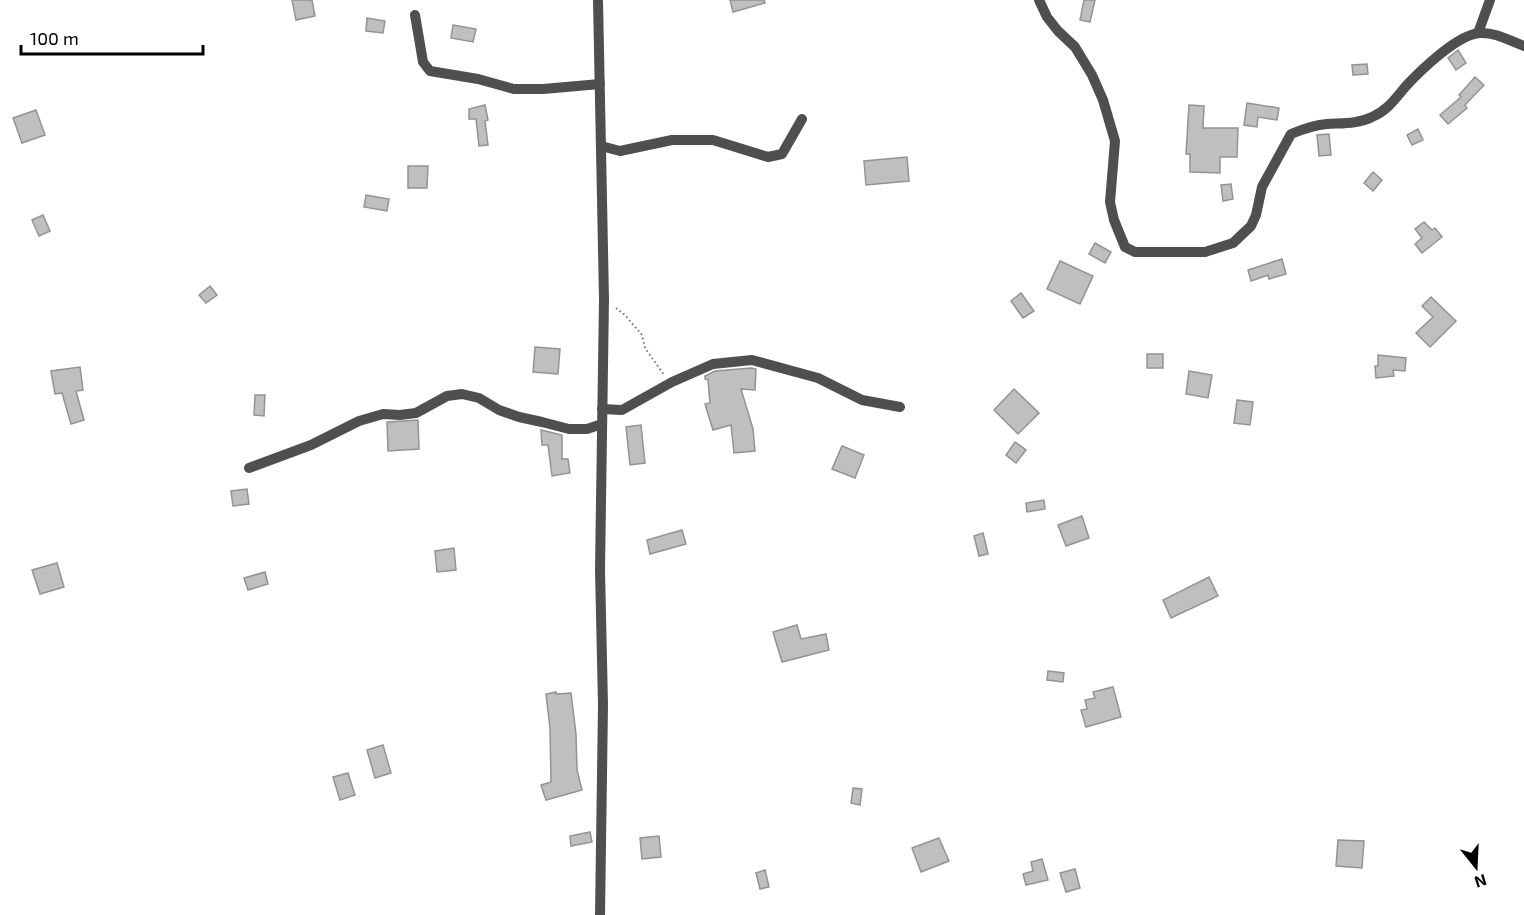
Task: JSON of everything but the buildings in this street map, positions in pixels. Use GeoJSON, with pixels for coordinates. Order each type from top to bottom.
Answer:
{"type":"FeatureCollection","features":[{"type":"Feature","properties":{"kind":"street"},"geometry":{"type":"LineString","coordinates":[[598,0],[604,299],[600,570],[603,705],[600,915]]}},
{"type":"Feature","properties":{"kind":"street"},"geometry":{"type":"LineString","coordinates":[[1039,0],[1047,17],[1058,32],[1075,47],[1103,100],[1115,141],[1110,202],[1114,220],[1125,247],[1135,252],[1204,252],[1233,243],[1251,226],[1257,215],[1262,187],[1291,134],[1327,124],[1346,124],[1371,118],[1389,107],[1408,84],[1461,38],[1478,33],[1489,33],[1524,46]]}},
{"type":"Feature","properties":{"kind":"street"},"geometry":{"type":"LineString","coordinates":[[1478,33],[1490,0]]}},
{"type":"Feature","properties":{"kind":"street"},"geometry":{"type":"LineString","coordinates":[[415,15],[423,62],[430,71],[478,79],[514,89],[600,84]]}},
{"type":"Feature","properties":{"kind":"street"},"geometry":{"type":"LineString","coordinates":[[601,146],[620,151],[672,141],[713,140],[768,157],[782,154],[802,119]]}},
{"type":"Feature","properties":{"kind":"street"},"geometry":{"type":"LineString","coordinates":[[602,409],[622,410],[672,382],[713,364],[752,360],[818,378],[862,400],[900,407]]}},
{"type":"Feature","properties":{"kind":"street"},"geometry":{"type":"LineString","coordinates":[[249,468],[311,445],[359,421],[382,414],[400,415],[416,412],[447,396],[462,394],[479,398],[499,410],[519,417],[569,429],[587,429],[602,424]]}},
{"type":"Feature","properties":{"kind":"path"},"geometry":{"type":"LineString","coordinates":[[604,299],[625,315],[642,335],[645,348],[663,375],[672,382]]}}]}
